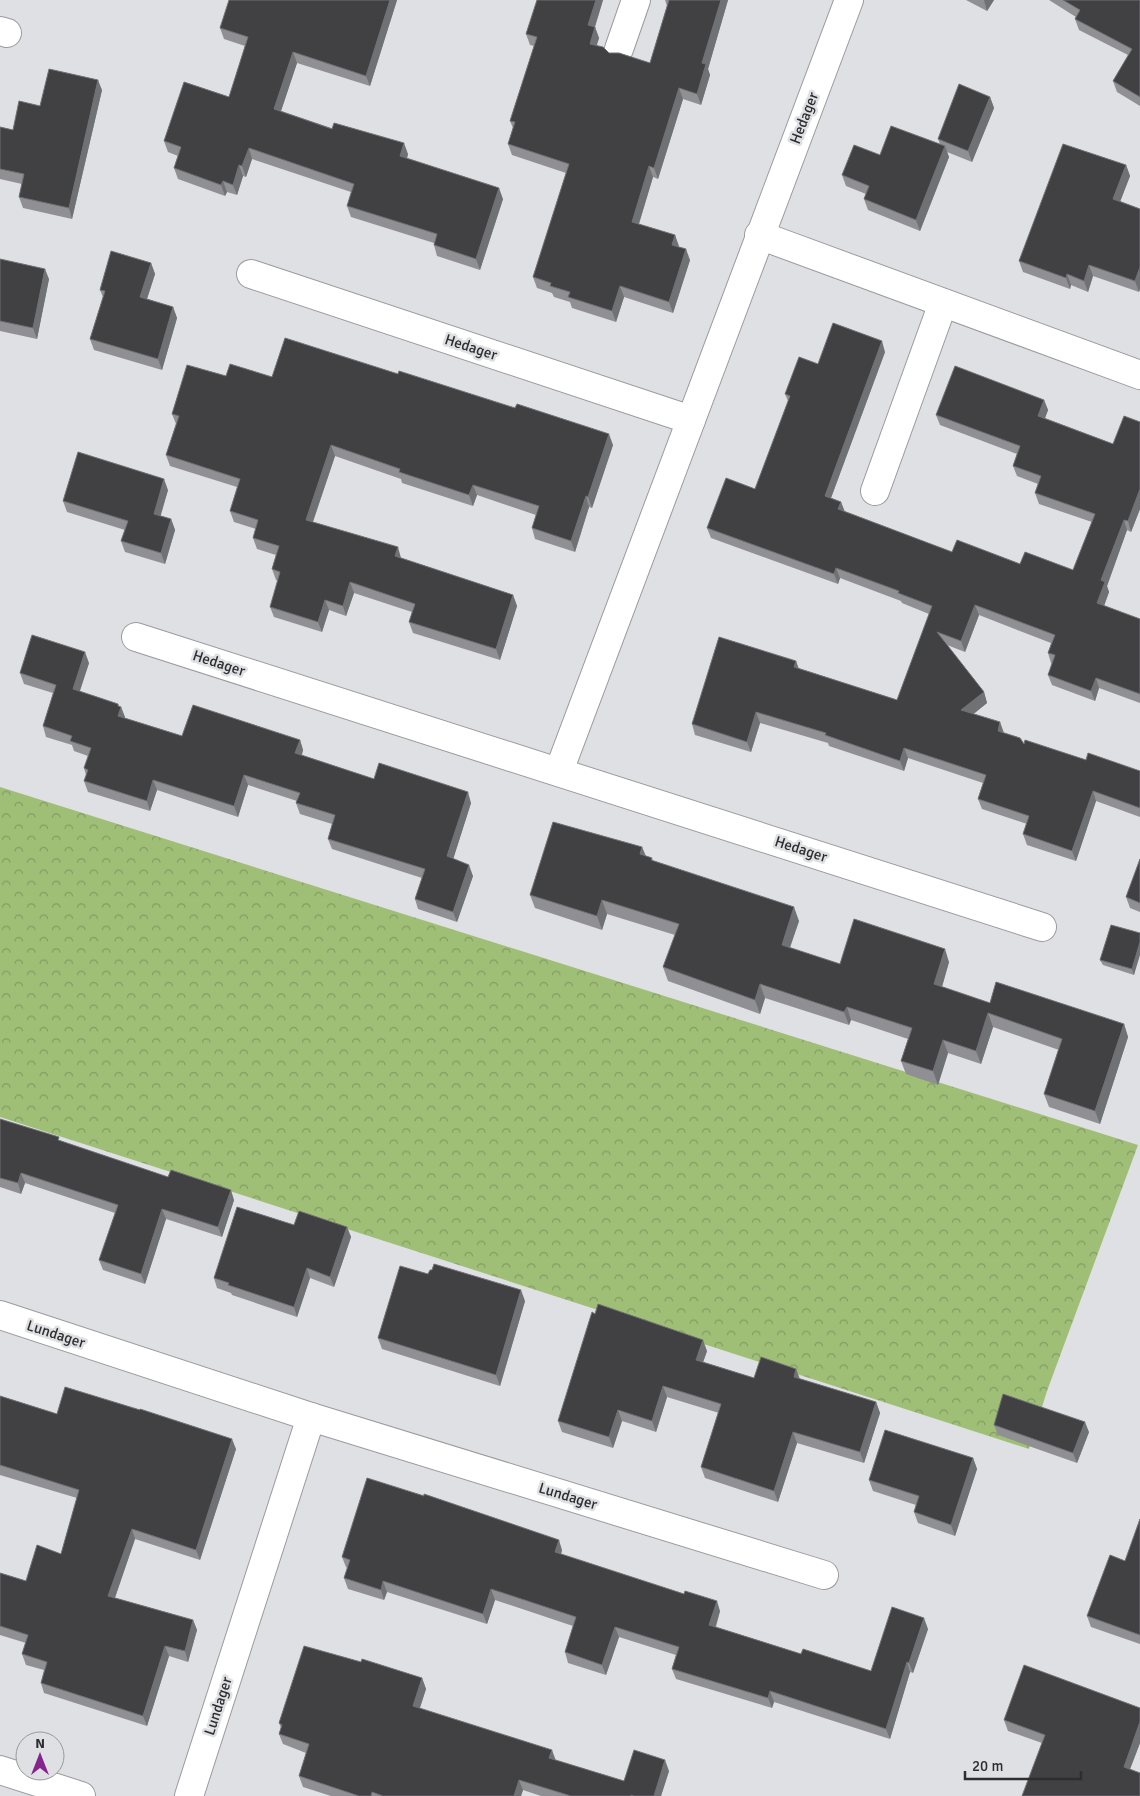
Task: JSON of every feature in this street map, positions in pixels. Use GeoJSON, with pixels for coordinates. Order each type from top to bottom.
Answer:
{"type":"FeatureCollection","features":[{"type":"Feature","properties":{"kind":"street"},"geometry":{"type":"LineString","coordinates":[[620,49],[636,0]]}},
{"type":"Feature","properties":{"kind":"street","name":"Hedager"},"geometry":{"type":"LineString","coordinates":[[559,771],[759,235],[849,0]]}},
{"type":"Feature","properties":{"kind":"street"},"geometry":{"type":"LineString","coordinates":[[759,235],[1140,375]]}},
{"type":"Feature","properties":{"kind":"street","name":"Hedager"},"geometry":{"type":"LineString","coordinates":[[251,274],[691,420]]}},
{"type":"Feature","properties":{"kind":"street"},"geometry":{"type":"LineString","coordinates":[[874,491],[943,303]]}},
{"type":"Feature","properties":{"kind":"street","name":"Hedager"},"geometry":{"type":"LineString","coordinates":[[136,637],[1042,927]]}},
{"type":"Feature","properties":{"kind":"street","name":"Lundager"},"geometry":{"type":"LineString","coordinates":[[0,1315],[311,1417],[824,1575]]}},
{"type":"Feature","properties":{"kind":"street","name":"Lundager"},"geometry":{"type":"LineString","coordinates":[[189,1796],[311,1417]]}},
{"type":"Feature","properties":{"kind":"street"},"geometry":{"type":"LineString","coordinates":[[0,1770],[81,1796]]}},
{"type":"Feature","properties":{"kind":"green space"},"geometry":{"type":"Polygon","coordinates":[[[0,787],[1138,1145],[1047,1391],[1029,1449],[0,1117],[0,787]]]}},
{"type":"Feature","properties":{"kind":"building"},"geometry":{"type":"Polygon","coordinates":[[[229,0],[390,0],[366,76],[293,52],[274,109],[332,129],[334,123],[404,143],[400,156],[499,188],[476,259],[434,245],[437,234],[347,206],[354,184],[249,148],[242,166],[239,165],[233,185],[223,181],[221,185],[174,168],[181,147],[164,141],[184,82],[229,97],[248,37],[220,28],[229,0]]]}},
{"type":"Feature","properties":{"kind":"building"},"geometry":{"type":"Polygon","coordinates":[[[537,0],[596,0],[588,25],[595,27],[590,44],[603,47],[609,53],[619,53],[650,63],[669,0],[721,0],[702,63],[706,64],[697,94],[679,88],[654,168],[649,166],[632,222],[675,235],[672,245],[686,249],[669,302],[620,286],[612,311],[568,297],[570,292],[550,286],[551,283],[533,277],[569,164],[508,144],[515,122],[510,121],[537,37],[526,34],[537,0]]]}},
{"type":"Feature","properties":{"kind":"building"},"geometry":{"type":"Polygon","coordinates":[[[1063,0],[1140,0],[1140,97],[1113,81],[1132,49],[1075,19],[1080,10],[1063,0]]]}},
{"type":"Feature","properties":{"kind":"building"},"geometry":{"type":"Polygon","coordinates":[[[49,69],[98,80],[69,208],[19,197],[24,174],[0,169],[0,127],[13,130],[19,101],[40,106],[49,69]]]}},
{"type":"Feature","properties":{"kind":"building"},"geometry":{"type":"Polygon","coordinates":[[[959,84],[990,97],[968,151],[938,139],[959,84]]]}},
{"type":"Feature","properties":{"kind":"building"},"geometry":{"type":"Polygon","coordinates":[[[891,126],[945,146],[916,220],[864,199],[869,186],[842,175],[854,145],[880,155],[891,126]]]}},
{"type":"Feature","properties":{"kind":"building"},"geometry":{"type":"Polygon","coordinates":[[[1063,144],[1126,165],[1113,199],[1140,209],[1140,267],[1135,281],[1089,265],[1084,281],[1067,274],[1066,278],[1019,261],[1063,144]]]}},
{"type":"Feature","properties":{"kind":"building"},"geometry":{"type":"Polygon","coordinates":[[[111,251],[151,263],[140,297],[173,307],[158,359],[90,339],[105,291],[100,290],[111,251]]]}},
{"type":"Feature","properties":{"kind":"building"},"geometry":{"type":"Polygon","coordinates":[[[0,259],[45,269],[33,328],[0,321],[0,259]]]}},
{"type":"Feature","properties":{"kind":"building"},"geometry":{"type":"Polygon","coordinates":[[[833,323],[882,341],[825,496],[841,502],[838,509],[952,552],[957,540],[1020,564],[1025,552],[1073,570],[1095,514],[1035,493],[1041,476],[1013,466],[1020,446],[936,415],[955,366],[1044,400],[1038,416],[1113,444],[1124,416],[1140,422],[1140,489],[1128,521],[1124,520],[1101,580],[1105,582],[1097,603],[1140,619],[1140,694],[1096,678],[1091,691],[1048,675],[1055,655],[1048,653],[1055,635],[975,605],[961,641],[937,632],[984,692],[961,710],[1000,722],[998,731],[1020,738],[1024,744],[1025,740],[1086,760],[1088,753],[1140,771],[1140,808],[1093,791],[1072,851],[1023,834],[1029,816],[978,799],[986,775],[904,748],[900,761],[825,735],[826,733],[756,712],[747,742],[692,724],[719,637],[796,661],[794,667],[897,700],[932,606],[898,593],[899,591],[836,568],[834,574],[707,528],[726,478],[755,489],[790,396],[785,394],[799,357],[818,364],[833,323]]]}},
{"type":"Feature","properties":{"kind":"building"},"geometry":{"type":"Polygon","coordinates":[[[285,338],[398,374],[399,371],[515,408],[517,404],[609,434],[571,541],[532,528],[539,506],[473,485],[469,495],[399,472],[400,469],[331,445],[306,520],[398,547],[395,556],[513,595],[496,649],[409,622],[415,604],[350,582],[343,606],[325,600],[318,622],[270,607],[280,572],[272,569],[279,546],[253,538],[258,520],[230,511],[240,479],[166,455],[179,416],[172,414],[187,365],[226,376],[230,364],[272,377],[285,338]]]}},
{"type":"Feature","properties":{"kind":"building"},"geometry":{"type":"Polygon","coordinates":[[[78,452],[164,479],[154,514],[171,519],[161,553],[121,541],[128,521],[63,501],[78,452]]]}},
{"type":"Feature","properties":{"kind":"building"},"geometry":{"type":"Polygon","coordinates":[[[32,635],[85,652],[73,689],[118,704],[121,707],[118,716],[182,736],[193,705],[300,740],[295,753],[374,779],[379,763],[468,792],[447,856],[469,865],[453,912],[415,899],[425,869],[328,839],[335,815],[296,803],[300,793],[244,775],[234,806],[153,780],[147,801],[84,781],[88,770],[84,768],[91,748],[70,741],[72,736],[43,726],[56,685],[20,673],[32,635]]]}},
{"type":"Feature","properties":{"kind":"building"},"geometry":{"type":"Polygon","coordinates":[[[553,822],[642,847],[640,854],[652,858],[651,860],[794,907],[782,945],[840,964],[854,919],[945,949],[934,984],[990,1003],[996,982],[1124,1024],[1095,1111],[1044,1094],[1062,1039],[988,1013],[976,1051],[943,1040],[933,1071],[901,1061],[912,1028],[847,1007],[844,1012],[760,984],[755,1000],[663,967],[679,924],[602,900],[597,916],[530,895],[553,822]]]}},
{"type":"Feature","properties":{"kind":"building"},"geometry":{"type":"Polygon","coordinates":[[[1140,859],[1140,903],[1126,897],[1140,859]]]}},
{"type":"Feature","properties":{"kind":"building"},"geometry":{"type":"Polygon","coordinates":[[[1111,925],[1140,933],[1140,942],[1132,969],[1100,960],[1111,925]]]}},
{"type":"Feature","properties":{"kind":"building"},"geometry":{"type":"Polygon","coordinates":[[[0,1119],[59,1137],[58,1140],[168,1177],[171,1170],[231,1190],[218,1227],[162,1209],[141,1274],[99,1260],[118,1205],[21,1173],[18,1183],[0,1178],[0,1119]]]}},
{"type":"Feature","properties":{"kind":"building"},"geometry":{"type":"Polygon","coordinates":[[[237,1207],[294,1225],[299,1211],[347,1227],[330,1277],[307,1268],[294,1307],[228,1285],[229,1283],[214,1278],[237,1207]]]}},
{"type":"Feature","properties":{"kind":"building"},"geometry":{"type":"Polygon","coordinates":[[[434,1264],[521,1290],[496,1375],[378,1338],[400,1266],[428,1274],[434,1264]]]}},
{"type":"Feature","properties":{"kind":"building"},"geometry":{"type":"Polygon","coordinates":[[[598,1304],[703,1340],[696,1360],[754,1378],[761,1357],[796,1369],[794,1377],[876,1402],[860,1452],[793,1432],[774,1491],[701,1467],[721,1404],[663,1386],[652,1421],[618,1410],[609,1437],[558,1421],[592,1312],[595,1314],[598,1304]]]}},
{"type":"Feature","properties":{"kind":"building"},"geometry":{"type":"Polygon","coordinates":[[[65,1387],[232,1439],[196,1550],[132,1529],[108,1596],[193,1620],[185,1651],[165,1646],[143,1716],[41,1683],[47,1662],[22,1654],[28,1635],[0,1626],[0,1573],[26,1581],[37,1545],[61,1554],[79,1490],[0,1465],[0,1396],[57,1414],[65,1387]]]}},
{"type":"Feature","properties":{"kind":"building"},"geometry":{"type":"Polygon","coordinates":[[[1003,1394],[1085,1422],[1073,1453],[994,1425],[1003,1394]]]}},
{"type":"Feature","properties":{"kind":"building"},"geometry":{"type":"Polygon","coordinates":[[[885,1430],[973,1458],[951,1525],[914,1512],[919,1496],[869,1480],[885,1430]]]}},
{"type":"Feature","properties":{"kind":"building"},"geometry":{"type":"Polygon","coordinates":[[[367,1478],[424,1496],[424,1494],[559,1540],[555,1552],[684,1594],[685,1591],[717,1601],[709,1625],[801,1654],[803,1649],[871,1671],[892,1607],[924,1618],[909,1663],[907,1662],[886,1729],[770,1691],[768,1698],[672,1669],[679,1647],[615,1627],[602,1665],[565,1652],[576,1617],[491,1589],[483,1614],[383,1581],[381,1590],[344,1578],[350,1560],[342,1557],[367,1478]]]}},
{"type":"Feature","properties":{"kind":"building"},"geometry":{"type":"Polygon","coordinates":[[[1140,1519],[1140,1635],[1087,1616],[1110,1555],[1125,1561],[1140,1519]]]}},
{"type":"Feature","properties":{"kind":"building"},"geometry":{"type":"Polygon","coordinates":[[[304,1646],[361,1662],[362,1659],[422,1678],[413,1706],[552,1750],[549,1758],[624,1781],[634,1750],[665,1760],[654,1796],[571,1796],[519,1780],[514,1796],[383,1796],[372,1792],[371,1796],[359,1796],[299,1776],[309,1744],[279,1734],[282,1725],[279,1723],[304,1646]]]}},
{"type":"Feature","properties":{"kind":"building"},"geometry":{"type":"Polygon","coordinates":[[[1024,1665],[1140,1708],[1140,1722],[1124,1767],[1140,1773],[1140,1796],[1022,1796],[1045,1735],[1004,1720],[1024,1665]]]}}]}
